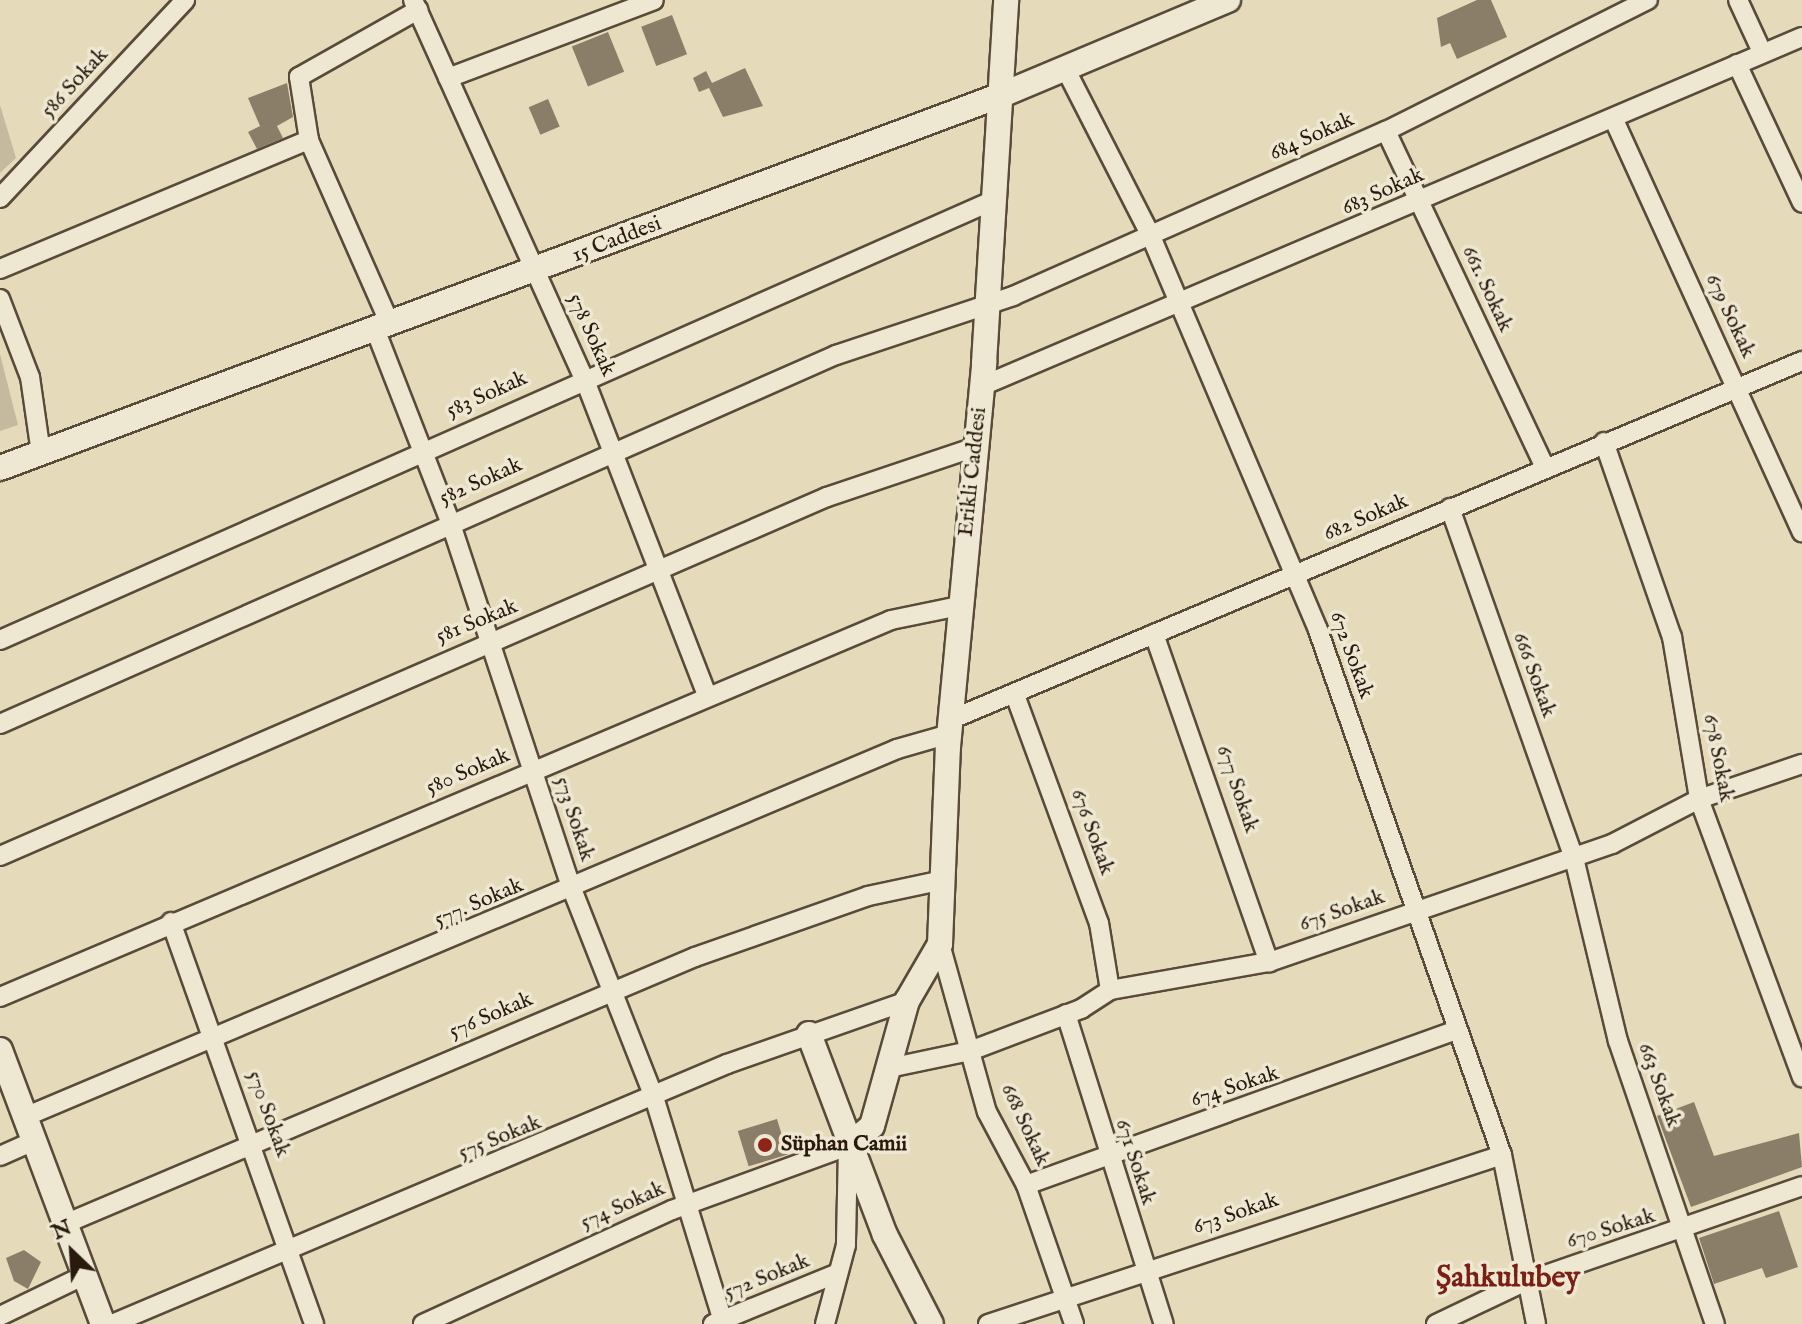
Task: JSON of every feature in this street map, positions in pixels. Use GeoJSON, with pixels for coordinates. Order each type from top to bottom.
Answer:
{"type":"FeatureCollection","features":[{"type":"Feature","properties":{"kind":"street","name":"586 Sokak"},"geometry":{"type":"LineString","coordinates":[[0,198],[185,0]]}},
{"type":"Feature","properties":{"kind":"street"},"geometry":{"type":"LineString","coordinates":[[448,78],[654,0]]}},
{"type":"Feature","properties":{"kind":"street","name":"Erikli Caddesi"},"geometry":{"type":"LineString","coordinates":[[940,944],[950,727],[989,305],[1004,94],[1006,0]]}},
{"type":"Feature","properties":{"kind":"street","name":"15 Caddesi"},"geometry":{"type":"LineString","coordinates":[[0,468],[1004,94],[1228,0]]}},
{"type":"Feature","properties":{"kind":"street","name":"684 Sokak"},"geometry":{"type":"LineString","coordinates":[[989,305],[1386,131],[1648,0]]}},
{"type":"Feature","properties":{"kind":"street"},"geometry":{"type":"LineString","coordinates":[[1738,0],[1762,52]]}},
{"type":"Feature","properties":{"kind":"street","name":"578 Sokak"},"geometry":{"type":"LineString","coordinates":[[415,5],[584,378],[663,573],[708,697]]}},
{"type":"Feature","properties":{"kind":"street","name":"573 Sokak"},"geometry":{"type":"LineString","coordinates":[[415,5],[299,77],[309,140],[382,327],[572,889],[616,990],[654,1097],[720,1323]]}},
{"type":"Feature","properties":{"kind":"street","name":"683 Sokak"},"geometry":{"type":"LineString","coordinates":[[982,386],[1179,308],[1802,37]]}},
{"type":"Feature","properties":{"kind":"street"},"geometry":{"type":"LineString","coordinates":[[1737,64],[1802,203]]}},
{"type":"Feature","properties":{"kind":"street","name":"672 Sokak"},"geometry":{"type":"LineString","coordinates":[[1065,68],[1150,234],[1294,576],[1502,1155],[1522,1283],[1536,1324]]}},
{"type":"Feature","properties":{"kind":"street","name":"679 Sokak"},"geometry":{"type":"LineString","coordinates":[[1614,120],[1802,532]]}},
{"type":"Feature","properties":{"kind":"street","name":"661. Sokak"},"geometry":{"type":"LineString","coordinates":[[1386,131],[1545,467]]}},
{"type":"Feature","properties":{"kind":"street"},"geometry":{"type":"LineString","coordinates":[[0,269],[309,140]]}},
{"type":"Feature","properties":{"kind":"street","name":"583 Sokak"},"geometry":{"type":"LineString","coordinates":[[0,640],[584,378],[996,199]]}},
{"type":"Feature","properties":{"kind":"street"},"geometry":{"type":"LineString","coordinates":[[0,299],[30,377],[41,453]]}},
{"type":"Feature","properties":{"kind":"street","name":"582 Sokak"},"geometry":{"type":"LineString","coordinates":[[0,724],[450,521],[836,355],[989,305]]}},
{"type":"Feature","properties":{"kind":"street","name":"682 Sokak"},"geometry":{"type":"LineString","coordinates":[[950,727],[1154,634],[1802,361]]}},
{"type":"Feature","properties":{"kind":"street","name":"678 Sokak"},"geometry":{"type":"LineString","coordinates":[[1604,442],[1672,637],[1699,799],[1802,1078]]}},
{"type":"Feature","properties":{"kind":"street","name":"581 Sokak"},"geometry":{"type":"LineString","coordinates":[[0,856],[488,644],[663,573],[827,497],[976,447]]}},
{"type":"Feature","properties":{"kind":"street","name":"666 Sokak"},"geometry":{"type":"LineString","coordinates":[[1450,508],[1574,858]]}},
{"type":"Feature","properties":{"kind":"street","name":"580 Sokak"},"geometry":{"type":"LineString","coordinates":[[0,997],[171,922],[891,620],[959,606]]}},
{"type":"Feature","properties":{"kind":"street","name":"677 Sokak"},"geometry":{"type":"LineString","coordinates":[[1154,634],[1269,962]]}},
{"type":"Feature","properties":{"kind":"street","name":"676 Sokak"},"geometry":{"type":"LineString","coordinates":[[1015,695],[1099,923],[1110,990]]}},
{"type":"Feature","properties":{"kind":"street","name":"577. Sokak"},"geometry":{"type":"LineString","coordinates":[[27,1116],[572,889],[950,727]]}},
{"type":"Feature","properties":{"kind":"street","name":"675 Sokak"},"geometry":{"type":"LineString","coordinates":[[889,1068],[970,1051],[1066,1014],[1110,990],[1269,962],[1574,858],[1699,799],[1802,764]]}},
{"type":"Feature","properties":{"kind":"street","name":"663 Sokak"},"geometry":{"type":"LineString","coordinates":[[1574,858],[1618,1041],[1715,1324]]}},
{"type":"Feature","properties":{"kind":"street","name":"576 Sokak"},"geometry":{"type":"LineString","coordinates":[[67,1223],[253,1147],[616,990],[868,896],[943,880]]}},
{"type":"Feature","properties":{"kind":"street","name":"570 Sokak"},"geometry":{"type":"LineString","coordinates":[[171,922],[295,1252],[314,1324]]}},
{"type":"Feature","properties":{"kind":"street"},"geometry":{"type":"LineString","coordinates":[[825,1324],[846,1245],[848,1146],[872,1126],[907,1001],[940,944]]}},
{"type":"Feature","properties":{"kind":"street","name":"668 Sokak"},"geometry":{"type":"LineString","coordinates":[[940,944],[987,1112],[1026,1185],[1074,1324]]}},
{"type":"Feature","properties":{"kind":"street","name":"575 Sokak"},"geometry":{"type":"LineString","coordinates":[[112,1324],[295,1252],[654,1097],[809,1034],[907,1001]]}},
{"type":"Feature","properties":{"kind":"street","name":"671 Sokak"},"geometry":{"type":"LineString","coordinates":[[1066,1014],[1106,1155],[1164,1324]]}},
{"type":"Feature","properties":{"kind":"street","name":"674 Sokak"},"geometry":{"type":"LineString","coordinates":[[1026,1185],[1457,1030]]}},
{"type":"Feature","properties":{"kind":"street"},"geometry":{"type":"LineString","coordinates":[[809,1034],[848,1146],[931,1324]]}},
{"type":"Feature","properties":{"kind":"street"},"geometry":{"type":"LineString","coordinates":[[0,1050],[103,1324]]}},
{"type":"Feature","properties":{"kind":"street"},"geometry":{"type":"LineString","coordinates":[[0,1156],[36,1140]]}},
{"type":"Feature","properties":{"kind":"street","name":"574 Sokak"},"geometry":{"type":"LineString","coordinates":[[423,1324],[686,1205],[848,1146]]}},
{"type":"Feature","properties":{"kind":"street","name":"673 Sokak"},"geometry":{"type":"LineString","coordinates":[[988,1324],[1502,1155]]}},
{"type":"Feature","properties":{"kind":"street","name":"670 Sokak"},"geometry":{"type":"LineString","coordinates":[[1436,1324],[1522,1283],[1685,1231],[1802,1186]]}},
{"type":"Feature","properties":{"kind":"street","name":"572 Sokak"},"geometry":{"type":"LineString","coordinates":[[720,1323],[838,1273]]}},
{"type":"Feature","properties":{"kind":"street"},"geometry":{"type":"LineString","coordinates":[[0,1316],[85,1275]]}},
{"type":"Feature","properties":{"kind":"shaded area"},"geometry":{"type":"Polygon","coordinates":[[[0,105],[16,158],[0,173],[0,105]]]}},
{"type":"Feature","properties":{"kind":"shaded area"},"geometry":{"type":"Polygon","coordinates":[[[0,354],[18,425],[0,431],[0,354]]]}},
{"type":"Feature","properties":{"kind":"building"},"geometry":{"type":"Polygon","coordinates":[[[1477,0],[1491,0],[1507,37],[1457,59],[1450,43],[1441,47],[1437,18],[1477,0]]]}},
{"type":"Feature","properties":{"kind":"building"},"geometry":{"type":"Polygon","coordinates":[[[672,15],[687,54],[656,66],[641,27],[672,15]]]}},
{"type":"Feature","properties":{"kind":"building"},"geometry":{"type":"Polygon","coordinates":[[[608,32],[624,72],[588,86],[572,47],[608,32]]]}},
{"type":"Feature","properties":{"kind":"building"},"geometry":{"type":"Polygon","coordinates":[[[745,68],[763,106],[723,117],[709,88],[699,92],[693,78],[706,71],[712,83],[745,68]]]}},
{"type":"Feature","properties":{"kind":"building"},"geometry":{"type":"Polygon","coordinates":[[[287,83],[293,117],[277,126],[283,138],[257,149],[248,132],[260,126],[248,98],[287,83]]]}},
{"type":"Feature","properties":{"kind":"building"},"geometry":{"type":"Polygon","coordinates":[[[548,99],[560,127],[540,135],[529,107],[548,99]]]}},
{"type":"Feature","properties":{"kind":"building"},"geometry":{"type":"Polygon","coordinates":[[[1694,1102],[1714,1156],[1799,1133],[1802,1167],[1691,1207],[1657,1116],[1694,1102]]]}},
{"type":"Feature","properties":{"kind":"building","name":"Süphan Camii"},"geometry":{"type":"Polygon","coordinates":[[[777,1119],[788,1154],[749,1166],[738,1131],[777,1119]]]}},
{"type":"Feature","properties":{"kind":"building"},"geometry":{"type":"Polygon","coordinates":[[[1779,1211],[1798,1267],[1766,1278],[1762,1268],[1714,1284],[1699,1238],[1779,1211]]]}},
{"type":"Feature","properties":{"kind":"building"},"geometry":{"type":"Polygon","coordinates":[[[24,1250],[41,1262],[28,1289],[14,1281],[6,1258],[24,1250]]]}},
{"type":"Feature","properties":{"kind":"place","name":"Süphan Camii"},"geometry":{"type":"Point","coordinates":[765,1145]}},
{"type":"Feature","properties":{"kind":"district","name":"Şahkulubey"},"geometry":{"type":"Point","coordinates":[1508,1278]}}]}
